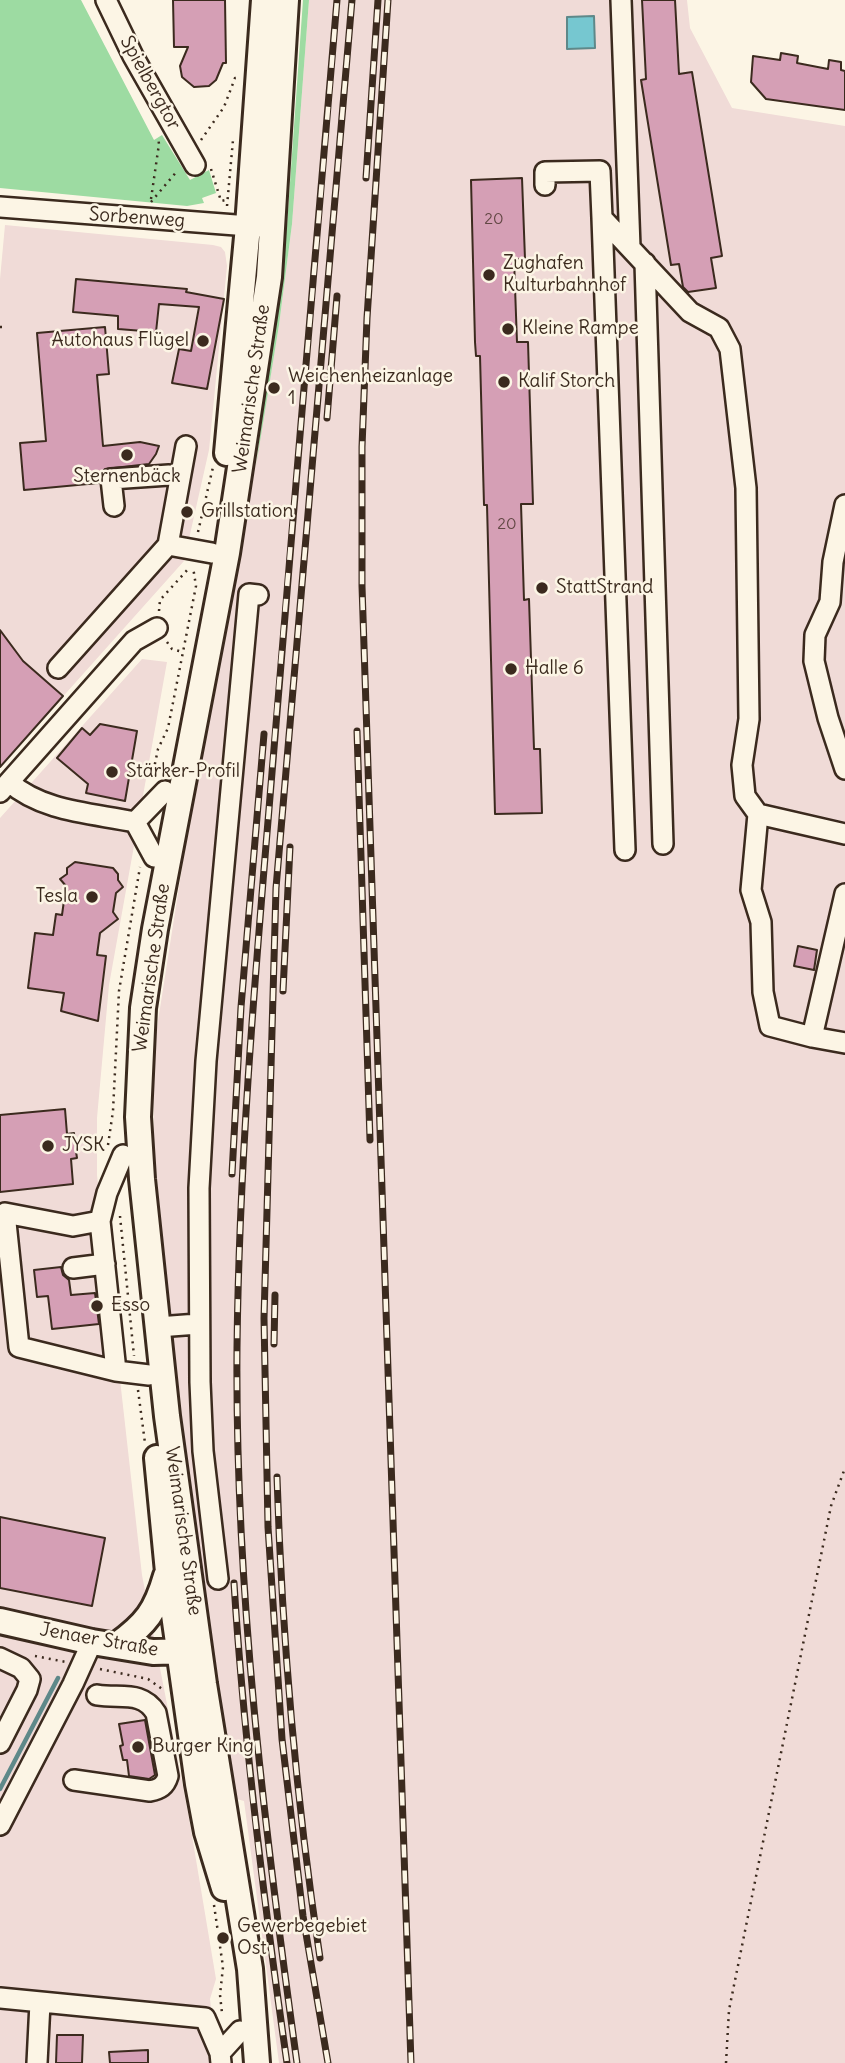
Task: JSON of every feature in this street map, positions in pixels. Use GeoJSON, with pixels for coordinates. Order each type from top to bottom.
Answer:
{"type":"FeatureCollection","features":[{"type":"Feature","properties":{"kind":"main road","name":"Weimarische Straße"},"geometry":{"type":"LineString","coordinates":[[257,2063],[250,1969],[189,1651],[168,1572],[124,1155],[123,1114],[128,1021],[141,926],[202,559],[230,428],[264,0]]}},
{"type":"Feature","properties":{"kind":"main road","name":"Weimarische Straße"},"geometry":{"type":"LineString","coordinates":[[228,2060],[240,2031],[235,1964],[223,1884],[207,1832],[198,1784],[189,1651],[138,1117],[143,1008],[155,929],[234,513],[269,277],[286,0]]}},
{"type":"Feature","properties":{"kind":"main road"},"geometry":{"type":"LineString","coordinates":[[117,1646],[149,1617],[161,1595],[168,1572]]}},
{"type":"Feature","properties":{"kind":"main road","name":"Jenaer Straße"},"geometry":{"type":"LineString","coordinates":[[0,1621],[92,1642],[153,1652],[189,1651]]}},
{"type":"Feature","properties":{"kind":"street","name":"Spielbergtor"},"geometry":{"type":"LineString","coordinates":[[106,0],[133,56],[196,167]]}},
{"type":"Feature","properties":{"kind":"street"},"geometry":{"type":"LineString","coordinates":[[621,0],[629,247]]}},
{"type":"Feature","properties":{"kind":"street"},"geometry":{"type":"LineString","coordinates":[[545,178],[600,171],[626,145]]}},
{"type":"Feature","properties":{"kind":"street"},"geometry":{"type":"LineString","coordinates":[[600,171],[625,850]]}},
{"type":"Feature","properties":{"kind":"street","name":"Sorbenweg"},"geometry":{"type":"LineString","coordinates":[[0,207],[150,211],[274,228]]}},
{"type":"Feature","properties":{"kind":"street"},"geometry":{"type":"LineString","coordinates":[[602,218],[690,312],[719,328],[730,349],[746,488],[749,719],[742,765],[745,796],[758,814],[751,890],[761,922],[763,992],[770,1026],[845,1043]]}},
{"type":"Feature","properties":{"kind":"street"},"geometry":{"type":"LineString","coordinates":[[650,268],[657,341]]}},
{"type":"Feature","properties":{"kind":"street"},"geometry":{"type":"LineString","coordinates":[[650,268],[663,844]]}},
{"type":"Feature","properties":{"kind":"street"},"geometry":{"type":"LineString","coordinates":[[58,668],[168,545],[186,446]]}},
{"type":"Feature","properties":{"kind":"street"},"geometry":{"type":"LineString","coordinates":[[114,506],[111,479],[169,475],[180,477]]}},
{"type":"Feature","properties":{"kind":"street"},"geometry":{"type":"LineString","coordinates":[[845,506],[839,565],[830,602],[815,635],[814,661],[828,718],[845,769]]}},
{"type":"Feature","properties":{"kind":"street"},"geometry":{"type":"LineString","coordinates":[[168,545],[202,559]]}},
{"type":"Feature","properties":{"kind":"street"},"geometry":{"type":"LineString","coordinates":[[218,1579],[203,1451],[198,1324],[199,1188],[206,1061],[249,594],[258,595]]}},
{"type":"Feature","properties":{"kind":"street"},"geometry":{"type":"LineString","coordinates":[[135,822],[76,813],[4,787],[134,641],[157,628]]}},
{"type":"Feature","properties":{"kind":"street"},"geometry":{"type":"LineString","coordinates":[[135,822],[165,791]]}},
{"type":"Feature","properties":{"kind":"street"},"geometry":{"type":"LineString","coordinates":[[758,814],[845,834]]}},
{"type":"Feature","properties":{"kind":"street"},"geometry":{"type":"LineString","coordinates":[[135,822],[154,857]]}},
{"type":"Feature","properties":{"kind":"street"},"geometry":{"type":"LineString","coordinates":[[812,1037],[845,894]]}},
{"type":"Feature","properties":{"kind":"street"},"geometry":{"type":"LineString","coordinates":[[116,1371],[100,1221],[107,1193],[124,1155]]}},
{"type":"Feature","properties":{"kind":"street"},"geometry":{"type":"LineString","coordinates":[[100,1221],[73,1226],[5,1213],[19,1347],[116,1371],[149,1375]]}},
{"type":"Feature","properties":{"kind":"street"},"geometry":{"type":"LineString","coordinates":[[73,1268],[104,1264]]}},
{"type":"Feature","properties":{"kind":"street"},"geometry":{"type":"LineString","coordinates":[[158,1327],[198,1324]]}},
{"type":"Feature","properties":{"kind":"street"},"geometry":{"type":"LineString","coordinates":[[0,1825],[92,1642]]}},
{"type":"Feature","properties":{"kind":"street"},"geometry":{"type":"LineString","coordinates":[[0,1658],[21,1668],[30,1679],[0,1743]]}},
{"type":"Feature","properties":{"kind":"street"},"geometry":{"type":"LineString","coordinates":[[74,1780],[150,1791],[159,1789],[168,1776],[156,1713],[151,1705],[136,1696],[111,1698],[97,1695]]}},
{"type":"Feature","properties":{"kind":"street"},"geometry":{"type":"LineString","coordinates":[[0,1998],[205,2018],[228,2060]]}},
{"type":"Feature","properties":{"kind":"street"},"geometry":{"type":"LineString","coordinates":[[37,2063],[40,2003]]}},
{"type":"Feature","properties":{"kind":"path"},"geometry":{"type":"LineString","coordinates":[[198,144],[224,107],[235,78],[243,77]]}},
{"type":"Feature","properties":{"kind":"path"},"geometry":{"type":"LineString","coordinates":[[150,211],[158,134]]}},
{"type":"Feature","properties":{"kind":"path"},"geometry":{"type":"LineString","coordinates":[[150,211],[196,167],[221,201],[226,200]]}},
{"type":"Feature","properties":{"kind":"path"},"geometry":{"type":"LineString","coordinates":[[183,652],[172,649],[157,628],[160,600],[202,559]]}},
{"type":"Feature","properties":{"kind":"path"},"geometry":{"type":"LineString","coordinates":[[726,2063],[729,2010],[831,1506],[845,1468]]}},
{"type":"Feature","properties":{"kind":"shaded area"},"geometry":{"type":"Polygon","coordinates":[[[309,0],[687,0],[690,28],[732,108],[845,126],[845,2063],[279,2063],[244,1801],[233,1798],[180,1419],[154,1148],[153,1053],[191,810],[244,534],[279,325],[292,224],[309,0]]]}},
{"type":"Feature","properties":{"kind":"shaded area"},"geometry":{"type":"Polygon","coordinates":[[[5,225],[213,245],[221,247],[225,252],[227,266],[209,450],[184,561],[0,767],[0,279],[5,225]]]}},
{"type":"Feature","properties":{"kind":"shaded area"},"geometry":{"type":"Polygon","coordinates":[[[142,659],[167,662],[109,985],[97,1118],[97,1175],[142,1575],[189,1818],[216,1979],[210,1999],[217,2063],[0,2063],[0,818],[142,659]]]}},
{"type":"Feature","properties":{"kind":"green space"},"geometry":{"type":"Polygon","coordinates":[[[0,0],[81,0],[154,140],[162,135],[190,180],[209,170],[216,193],[202,198],[204,203],[187,206],[0,188],[0,0]]]}},
{"type":"Feature","properties":{"kind":"green space"},"geometry":{"type":"Polygon","coordinates":[[[303,0],[309,0],[292,224],[256,466],[287,225],[303,0]]]}},
{"type":"Feature","properties":{"kind":"water"},"geometry":{"type":"Polygon","coordinates":[[[594,16],[595,48],[567,49],[567,17],[594,16]]]}},
{"type":"Feature","properties":{"kind":"building"},"geometry":{"type":"Polygon","coordinates":[[[173,0],[225,0],[226,63],[223,63],[216,80],[209,86],[194,87],[182,77],[180,66],[188,47],[174,47],[173,0]]]}},
{"type":"Feature","properties":{"kind":"building"},"geometry":{"type":"Polygon","coordinates":[[[642,0],[675,0],[679,74],[692,72],[722,256],[711,258],[716,288],[688,292],[683,287],[679,264],[671,265],[641,80],[646,79],[642,0]]]}},
{"type":"Feature","properties":{"kind":"building"},"geometry":{"type":"Polygon","coordinates":[[[781,53],[798,56],[797,63],[828,69],[829,60],[841,62],[841,70],[845,71],[845,110],[766,99],[751,82],[753,56],[780,60],[781,53]]]}},
{"type":"Feature","properties":{"kind":"building"},"geometry":{"type":"Polygon","coordinates":[[[522,178],[525,259],[514,259],[517,342],[528,342],[533,504],[521,504],[524,600],[529,599],[534,749],[540,749],[542,813],[495,814],[487,505],[484,505],[480,356],[476,356],[475,342],[471,180],[522,178]]]}},
{"type":"Feature","properties":{"kind":"building"},"geometry":{"type":"Polygon","coordinates":[[[76,279],[187,289],[186,292],[224,299],[207,389],[172,383],[179,349],[191,351],[199,307],[159,304],[156,332],[118,329],[118,316],[73,312],[76,279]]]}},
{"type":"Feature","properties":{"kind":"building"},"geometry":{"type":"Polygon","coordinates":[[[105,327],[109,374],[97,375],[103,446],[140,442],[159,446],[156,454],[149,464],[105,469],[100,475],[99,483],[24,490],[20,443],[46,441],[37,333],[105,327]]]}},
{"type":"Feature","properties":{"kind":"building"},"geometry":{"type":"Polygon","coordinates":[[[0,630],[23,661],[63,696],[0,767],[0,630]]]}},
{"type":"Feature","properties":{"kind":"building"},"geometry":{"type":"Polygon","coordinates":[[[100,724],[137,731],[125,801],[86,793],[88,784],[57,758],[82,728],[90,735],[100,724]]]}},
{"type":"Feature","properties":{"kind":"building"},"geometry":{"type":"Polygon","coordinates":[[[75,862],[113,868],[123,887],[116,893],[113,912],[118,919],[100,933],[97,955],[106,956],[98,1021],[61,1011],[64,993],[28,988],[35,933],[53,935],[56,914],[62,915],[66,886],[60,879],[75,862]]]}},
{"type":"Feature","properties":{"kind":"building"},"geometry":{"type":"Polygon","coordinates":[[[798,946],[817,950],[814,970],[794,966],[798,946]]]}},
{"type":"Feature","properties":{"kind":"building"},"geometry":{"type":"Polygon","coordinates":[[[65,1109],[67,1134],[74,1133],[77,1158],[71,1159],[73,1184],[0,1192],[0,1115],[65,1109]]]}},
{"type":"Feature","properties":{"kind":"building"},"geometry":{"type":"Polygon","coordinates":[[[61,1267],[63,1275],[69,1280],[71,1295],[95,1293],[99,1324],[52,1329],[48,1296],[37,1297],[34,1270],[61,1267]]]}},
{"type":"Feature","properties":{"kind":"building"},"geometry":{"type":"Polygon","coordinates":[[[0,1517],[105,1538],[92,1606],[0,1588],[0,1517]]]}},
{"type":"Feature","properties":{"kind":"building"},"geometry":{"type":"Polygon","coordinates":[[[145,1720],[155,1775],[149,1779],[129,1776],[127,1760],[123,1760],[120,1746],[123,1745],[119,1724],[145,1720]]]}},
{"type":"Feature","properties":{"kind":"building"},"geometry":{"type":"Polygon","coordinates":[[[57,2035],[83,2035],[82,2063],[56,2063],[57,2035]]]}},
{"type":"Feature","properties":{"kind":"building"},"geometry":{"type":"Polygon","coordinates":[[[148,2050],[148,2063],[110,2063],[109,2052],[148,2050]]]}},
{"type":"Feature","properties":{"kind":"waterway"},"geometry":{"type":"LineString","coordinates":[[0,1789],[58,1678]]}},
{"type":"Feature","properties":{"kind":"railway"},"geometry":{"type":"LineString","coordinates":[[297,2063],[273,1885],[246,1617],[238,1438],[238,1281],[253,1011],[337,0]]}},
{"type":"Feature","properties":{"kind":"railway"},"geometry":{"type":"LineString","coordinates":[[328,2063],[303,1916],[282,1739],[268,1527],[264,1318],[276,888],[352,0]]}},
{"type":"Feature","properties":{"kind":"railway"},"geometry":{"type":"LineString","coordinates":[[366,178],[378,0]]}},
{"type":"Feature","properties":{"kind":"railway"},"geometry":{"type":"LineString","coordinates":[[388,0],[367,318],[362,447],[362,586],[411,2063]]}},
{"type":"Feature","properties":{"kind":"railway"},"geometry":{"type":"LineString","coordinates":[[327,418],[337,296]]}},
{"type":"Feature","properties":{"kind":"railway"},"geometry":{"type":"LineString","coordinates":[[357,731],[370,1140]]}},
{"type":"Feature","properties":{"kind":"railway"},"geometry":{"type":"LineString","coordinates":[[232,1174],[241,1007],[264,734]]}},
{"type":"Feature","properties":{"kind":"railway"},"geometry":{"type":"LineString","coordinates":[[283,991],[290,847]]}},
{"type":"Feature","properties":{"kind":"railway"},"geometry":{"type":"LineString","coordinates":[[274,1344],[275,1295]]}},
{"type":"Feature","properties":{"kind":"railway"},"geometry":{"type":"LineString","coordinates":[[277,1477],[291,1718],[320,1958]]}},
{"type":"Feature","properties":{"kind":"railway"},"geometry":{"type":"LineString","coordinates":[[234,1583],[256,1823],[287,2063]]}},
{"type":"Feature","properties":{"kind":"place","name":"Zughafen Kulturbahnhof"},"geometry":{"type":"Point","coordinates":[489,275]}},
{"type":"Feature","properties":{"kind":"place","name":"Kleine Rampe"},"geometry":{"type":"Point","coordinates":[508,329]}},
{"type":"Feature","properties":{"kind":"place","name":"Autohaus Flügel"},"geometry":{"type":"Point","coordinates":[203,341]}},
{"type":"Feature","properties":{"kind":"place","name":"Kalif Storch"},"geometry":{"type":"Point","coordinates":[504,382]}},
{"type":"Feature","properties":{"kind":"place","name":"Weichenheizanlage 1"},"geometry":{"type":"Point","coordinates":[274,388]}},
{"type":"Feature","properties":{"kind":"place","name":"Sternenbäck"},"geometry":{"type":"Point","coordinates":[127,455]}},
{"type":"Feature","properties":{"kind":"place","name":"Grillstation"},"geometry":{"type":"Point","coordinates":[187,512]}},
{"type":"Feature","properties":{"kind":"place","name":"StattStrand"},"geometry":{"type":"Point","coordinates":[542,588]}},
{"type":"Feature","properties":{"kind":"place","name":"Halle 6"},"geometry":{"type":"Point","coordinates":[511,669]}},
{"type":"Feature","properties":{"kind":"place","name":"Stärker-Profil"},"geometry":{"type":"Point","coordinates":[112,772]}},
{"type":"Feature","properties":{"kind":"place","name":"Tesla"},"geometry":{"type":"Point","coordinates":[92,897]}},
{"type":"Feature","properties":{"kind":"place","name":"JYSK"},"geometry":{"type":"Point","coordinates":[48,1146]}},
{"type":"Feature","properties":{"kind":"place","name":"Esso"},"geometry":{"type":"Point","coordinates":[97,1306]}},
{"type":"Feature","properties":{"kind":"place","name":"Burger King"},"geometry":{"type":"Point","coordinates":[138,1747]}},
{"type":"Feature","properties":{"kind":"place","name":"Gewerbegebiet Ost"},"geometry":{"type":"Point","coordinates":[223,1938]}}]}
